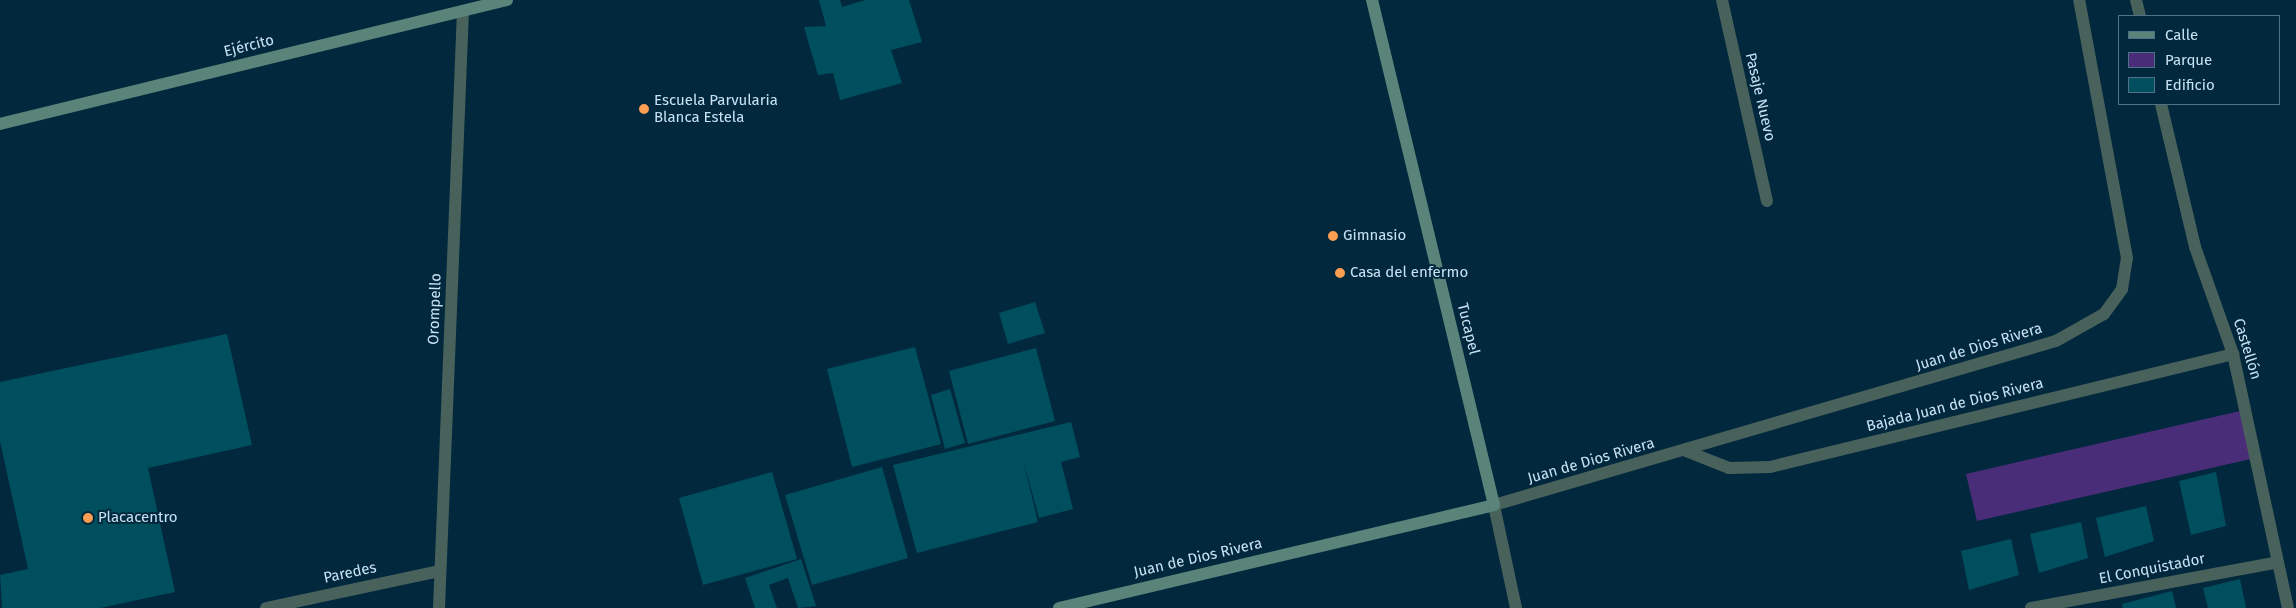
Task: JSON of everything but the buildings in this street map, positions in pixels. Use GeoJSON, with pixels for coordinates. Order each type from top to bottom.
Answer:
{"type":"FeatureCollection","features":[{"type":"Feature","properties":{"kind":"main road","name":"Ejército"},"geometry":{"type":"LineString","coordinates":[[0,124],[507,0]]}},
{"type":"Feature","properties":{"kind":"main road","name":"Tucapel"},"geometry":{"type":"LineString","coordinates":[[1372,0],[1494,505]]}},
{"type":"Feature","properties":{"kind":"main road","name":"Juan de Dios Rivera"},"geometry":{"type":"LineString","coordinates":[[1065,607],[1494,505]]}},
{"type":"Feature","properties":{"kind":"street","name":"Pasaje Nuevo"},"geometry":{"type":"LineString","coordinates":[[1722,0],[1768,201]]}},
{"type":"Feature","properties":{"kind":"street","name":"Juan de Dios Rivera"},"geometry":{"type":"LineString","coordinates":[[1494,505],[1686,451],[2056,341],[2093,324],[2115,302],[2126,275],[2125,237],[2079,0]]}},
{"type":"Feature","properties":{"kind":"street"},"geometry":{"type":"LineString","coordinates":[[2136,0],[2140,15]]}},
{"type":"Feature","properties":{"kind":"street","name":"Orompello"},"geometry":{"type":"LineString","coordinates":[[439,608],[463,10]]}},
{"type":"Feature","properties":{"kind":"street","name":"Castellón"},"geometry":{"type":"LineString","coordinates":[[2161,105],[2194,247],[2234,354],[2288,608]]}},
{"type":"Feature","properties":{"kind":"street","name":"Bajada Juan de Dios Rivera"},"geometry":{"type":"LineString","coordinates":[[1686,451],[1729,468],[1770,467],[2234,354]]}},
{"type":"Feature","properties":{"kind":"street","name":"Tucapel"},"geometry":{"type":"LineString","coordinates":[[1494,505],[1516,608]]}},
{"type":"Feature","properties":{"kind":"street","name":"El Conquistador"},"geometry":{"type":"LineString","coordinates":[[2031,608],[2278,562]]}},
{"type":"Feature","properties":{"kind":"street","name":"Paredes"},"geometry":{"type":"LineString","coordinates":[[266,608],[440,571]]}},
{"type":"Feature","properties":{"kind":"green space"},"geometry":{"type":"Polygon","coordinates":[[[2240,411],[2251,459],[1977,521],[1966,474],[2240,411]]]}},
{"type":"Feature","properties":{"kind":"place","name":"Escuela Parvularia Blanca Estela"},"geometry":{"type":"Point","coordinates":[644,109]}},
{"type":"Feature","properties":{"kind":"place","name":"Gimnasio"},"geometry":{"type":"Point","coordinates":[1333,236]}},
{"type":"Feature","properties":{"kind":"place","name":"Casa del enfermo"},"geometry":{"type":"Point","coordinates":[1340,273]}},
{"type":"Feature","properties":{"kind":"place","name":"Placacentro"},"geometry":{"type":"Point","coordinates":[88,518]}}]}
